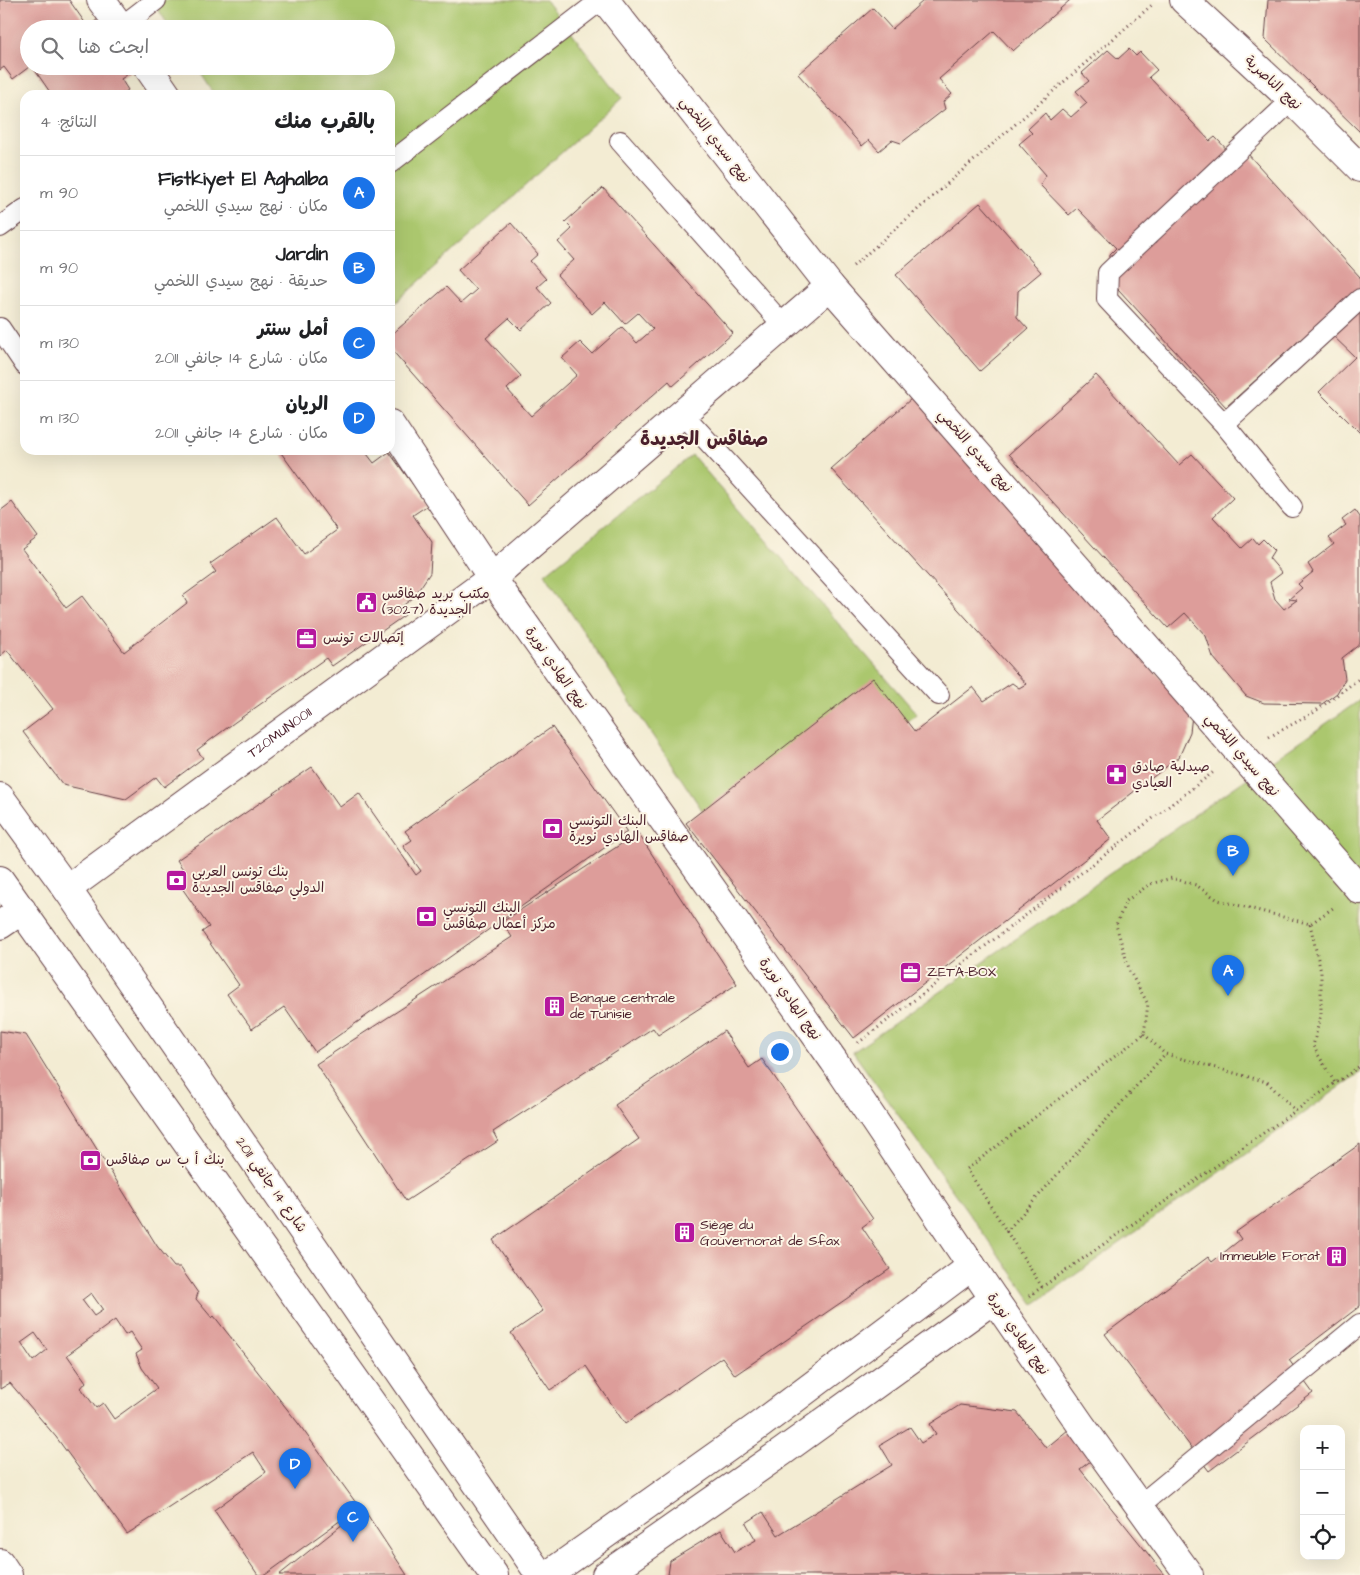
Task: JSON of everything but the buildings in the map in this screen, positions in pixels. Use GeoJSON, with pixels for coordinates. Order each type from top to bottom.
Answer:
{"type":"FeatureCollection","features":[{"type":"Feature","properties":{"kind":"street"},"geometry":{"type":"LineString","coordinates":[[101,0],[115,20]]}},
{"type":"Feature","properties":{"kind":"street","name":"نهج سيدي اللخمي"},"geometry":{"type":"LineString","coordinates":[[604,0],[830,286],[1360,890]]}},
{"type":"Feature","properties":{"kind":"street","name":"نهج الناصرية"},"geometry":{"type":"LineString","coordinates":[[1184,0],[1292,100],[1360,168]]}},
{"type":"Feature","properties":{"kind":"street"},"geometry":{"type":"LineString","coordinates":[[153,75],[164,90]]}},
{"type":"Feature","properties":{"kind":"street","name":"T20MUN0011"},"geometry":{"type":"LineString","coordinates":[[67,889],[492,578],[830,286]]}},
{"type":"Feature","properties":{"kind":"street","name":"نهج الهادي نويرة"},"geometry":{"type":"LineString","coordinates":[[395,432],[492,578],[834,1062],[1081,1425],[1189,1575]]}},
{"type":"Feature","properties":{"kind":"street","name":"شارع 14 جانفي 2011"},"geometry":{"type":"LineString","coordinates":[[0,797],[67,889],[540,1575]]}},
{"type":"Feature","properties":{"kind":"street"},"geometry":{"type":"LineString","coordinates":[[0,880],[11,918],[494,1575]]}},
{"type":"Feature","properties":{"kind":"street"},"geometry":{"type":"LineString","coordinates":[[548,1575],[761,1424],[972,1266]]}},
{"type":"Feature","properties":{"kind":"street"},"geometry":{"type":"LineString","coordinates":[[606,1575],[782,1452],[999,1306]]}},
{"type":"Feature","properties":{"kind":"street"},"geometry":{"type":"LineString","coordinates":[[761,1424],[782,1452]]}},
{"type":"Feature","properties":{"kind":"street"},"geometry":{"type":"LineString","coordinates":[[0,1563],[8,1575]]}},
{"type":"Feature","properties":{"kind":"lane"},"geometry":{"type":"LineString","coordinates":[[131,20],[156,0]]}},
{"type":"Feature","properties":{"kind":"lane"},"geometry":{"type":"LineString","coordinates":[[395,159],[600,0]]}},
{"type":"Feature","properties":{"kind":"lane"},"geometry":{"type":"LineString","coordinates":[[1292,100],[1108,273],[1107,300],[1224,424],[1292,507]]}},
{"type":"Feature","properties":{"kind":"lane"},"geometry":{"type":"LineString","coordinates":[[620,141],[784,326]]}},
{"type":"Feature","properties":{"kind":"lane"},"geometry":{"type":"LineString","coordinates":[[0,227],[20,213]]}},
{"type":"Feature","properties":{"kind":"lane"},"geometry":{"type":"LineString","coordinates":[[1224,424],[1360,299]]}},
{"type":"Feature","properties":{"kind":"lane"},"geometry":{"type":"LineString","coordinates":[[0,328],[20,356]]}},
{"type":"Feature","properties":{"kind":"lane"},"geometry":{"type":"LineString","coordinates":[[682,414],[939,695]]}},
{"type":"Feature","properties":{"kind":"lane"},"geometry":{"type":"LineString","coordinates":[[1140,1506],[1360,1324]]}},
{"type":"Feature","properties":{"kind":"path"},"geometry":{"type":"LineString","coordinates":[[830,286],[1158,0]]}},
{"type":"Feature","properties":{"kind":"path"},"geometry":{"type":"LineString","coordinates":[[834,1062],[1240,753],[1313,713],[1360,678]]}},
{"type":"Feature","properties":{"kind":"path"},"geometry":{"type":"LineString","coordinates":[[1042,1287],[967,1169],[1144,1034],[1148,1004],[1130,972],[1116,924],[1126,901],[1150,884],[1172,878],[1196,885],[1218,900],[1310,924],[1360,890]]}},
{"type":"Feature","properties":{"kind":"path"},"geometry":{"type":"LineString","coordinates":[[1310,924],[1321,972],[1321,1014],[1313,1046],[1335,1083]]}},
{"type":"Feature","properties":{"kind":"path"},"geometry":{"type":"LineString","coordinates":[[1144,1034],[1165,1054],[1267,1082],[1296,1111]]}},
{"type":"Feature","properties":{"kind":"path"},"geometry":{"type":"LineString","coordinates":[[1006,1232],[1165,1054]]}},
{"type":"Feature","properties":{"kind":"path"},"geometry":{"type":"LineString","coordinates":[[999,1306],[1042,1287],[1360,1066]]}},
{"type":"Feature","properties":{"kind":"green space"},"geometry":{"type":"Polygon","coordinates":[[[152,0],[546,0],[622,98],[395,303],[395,90],[212,90],[202,75],[395,75],[395,20],[165,20],[152,0]]]}},
{"type":"Feature","properties":{"kind":"green space"},"geometry":{"type":"Polygon","coordinates":[[[692,455],[917,714],[726,846],[545,574],[692,455]]]}},
{"type":"Feature","properties":{"kind":"green space"},"geometry":{"type":"Polygon","coordinates":[[[1360,700],[1360,1073],[1034,1304],[853,1052],[1360,700]]]}},
{"type":"Feature","properties":{"kind":"place","name":"مكتب بريد صفاقس الجديدة (3027)"},"geometry":{"type":"Point","coordinates":[366,602]}},
{"type":"Feature","properties":{"kind":"place","name":"إتصالات تونس"},"geometry":{"type":"Point","coordinates":[307,638]}},
{"type":"Feature","properties":{"kind":"place","name":"صيدلية صادق العيادي"},"geometry":{"type":"Point","coordinates":[1116,775]}},
{"type":"Feature","properties":{"kind":"place","name":"البنك التونسي صفاقس الهادي نويرة"},"geometry":{"type":"Point","coordinates":[553,829]}},
{"type":"Feature","properties":{"kind":"place","name":"Jardin"},"geometry":{"type":"Point","coordinates":[1233,876]}},
{"type":"Feature","properties":{"kind":"place","name":"بنك تونس العربي الدولي صفاقس الجديدة"},"geometry":{"type":"Point","coordinates":[176,880]}},
{"type":"Feature","properties":{"kind":"place","name":"البنك التونسي مركز أعمال صفاقس"},"geometry":{"type":"Point","coordinates":[427,916]}},
{"type":"Feature","properties":{"kind":"place","name":"ZETA-BOX"},"geometry":{"type":"Point","coordinates":[911,972]}},
{"type":"Feature","properties":{"kind":"place","name":"Fistkiyet El Aghalba"},"geometry":{"type":"Point","coordinates":[1228,996]}},
{"type":"Feature","properties":{"kind":"place","name":"Banque centrale de Tunisie"},"geometry":{"type":"Point","coordinates":[554,1006]}},
{"type":"Feature","properties":{"kind":"place","name":"بنك أ ب س صفاقس"},"geometry":{"type":"Point","coordinates":[90,1160]}},
{"type":"Feature","properties":{"kind":"place","name":"Siège du Gouvernorat de Sfax"},"geometry":{"type":"Point","coordinates":[684,1233]}},
{"type":"Feature","properties":{"kind":"place","name":"Immeuble Forat"},"geometry":{"type":"Point","coordinates":[1336,1256]}},
{"type":"Feature","properties":{"kind":"place","name":"الريان"},"geometry":{"type":"Point","coordinates":[295,1489]}},
{"type":"Feature","properties":{"kind":"place","name":"أمل سنتر"},"geometry":{"type":"Point","coordinates":[353,1542]}},
{"type":"Feature","properties":{"kind":"district","name":"صفاقس الجديدة"},"geometry":{"type":"Point","coordinates":[704,439]}}]}
